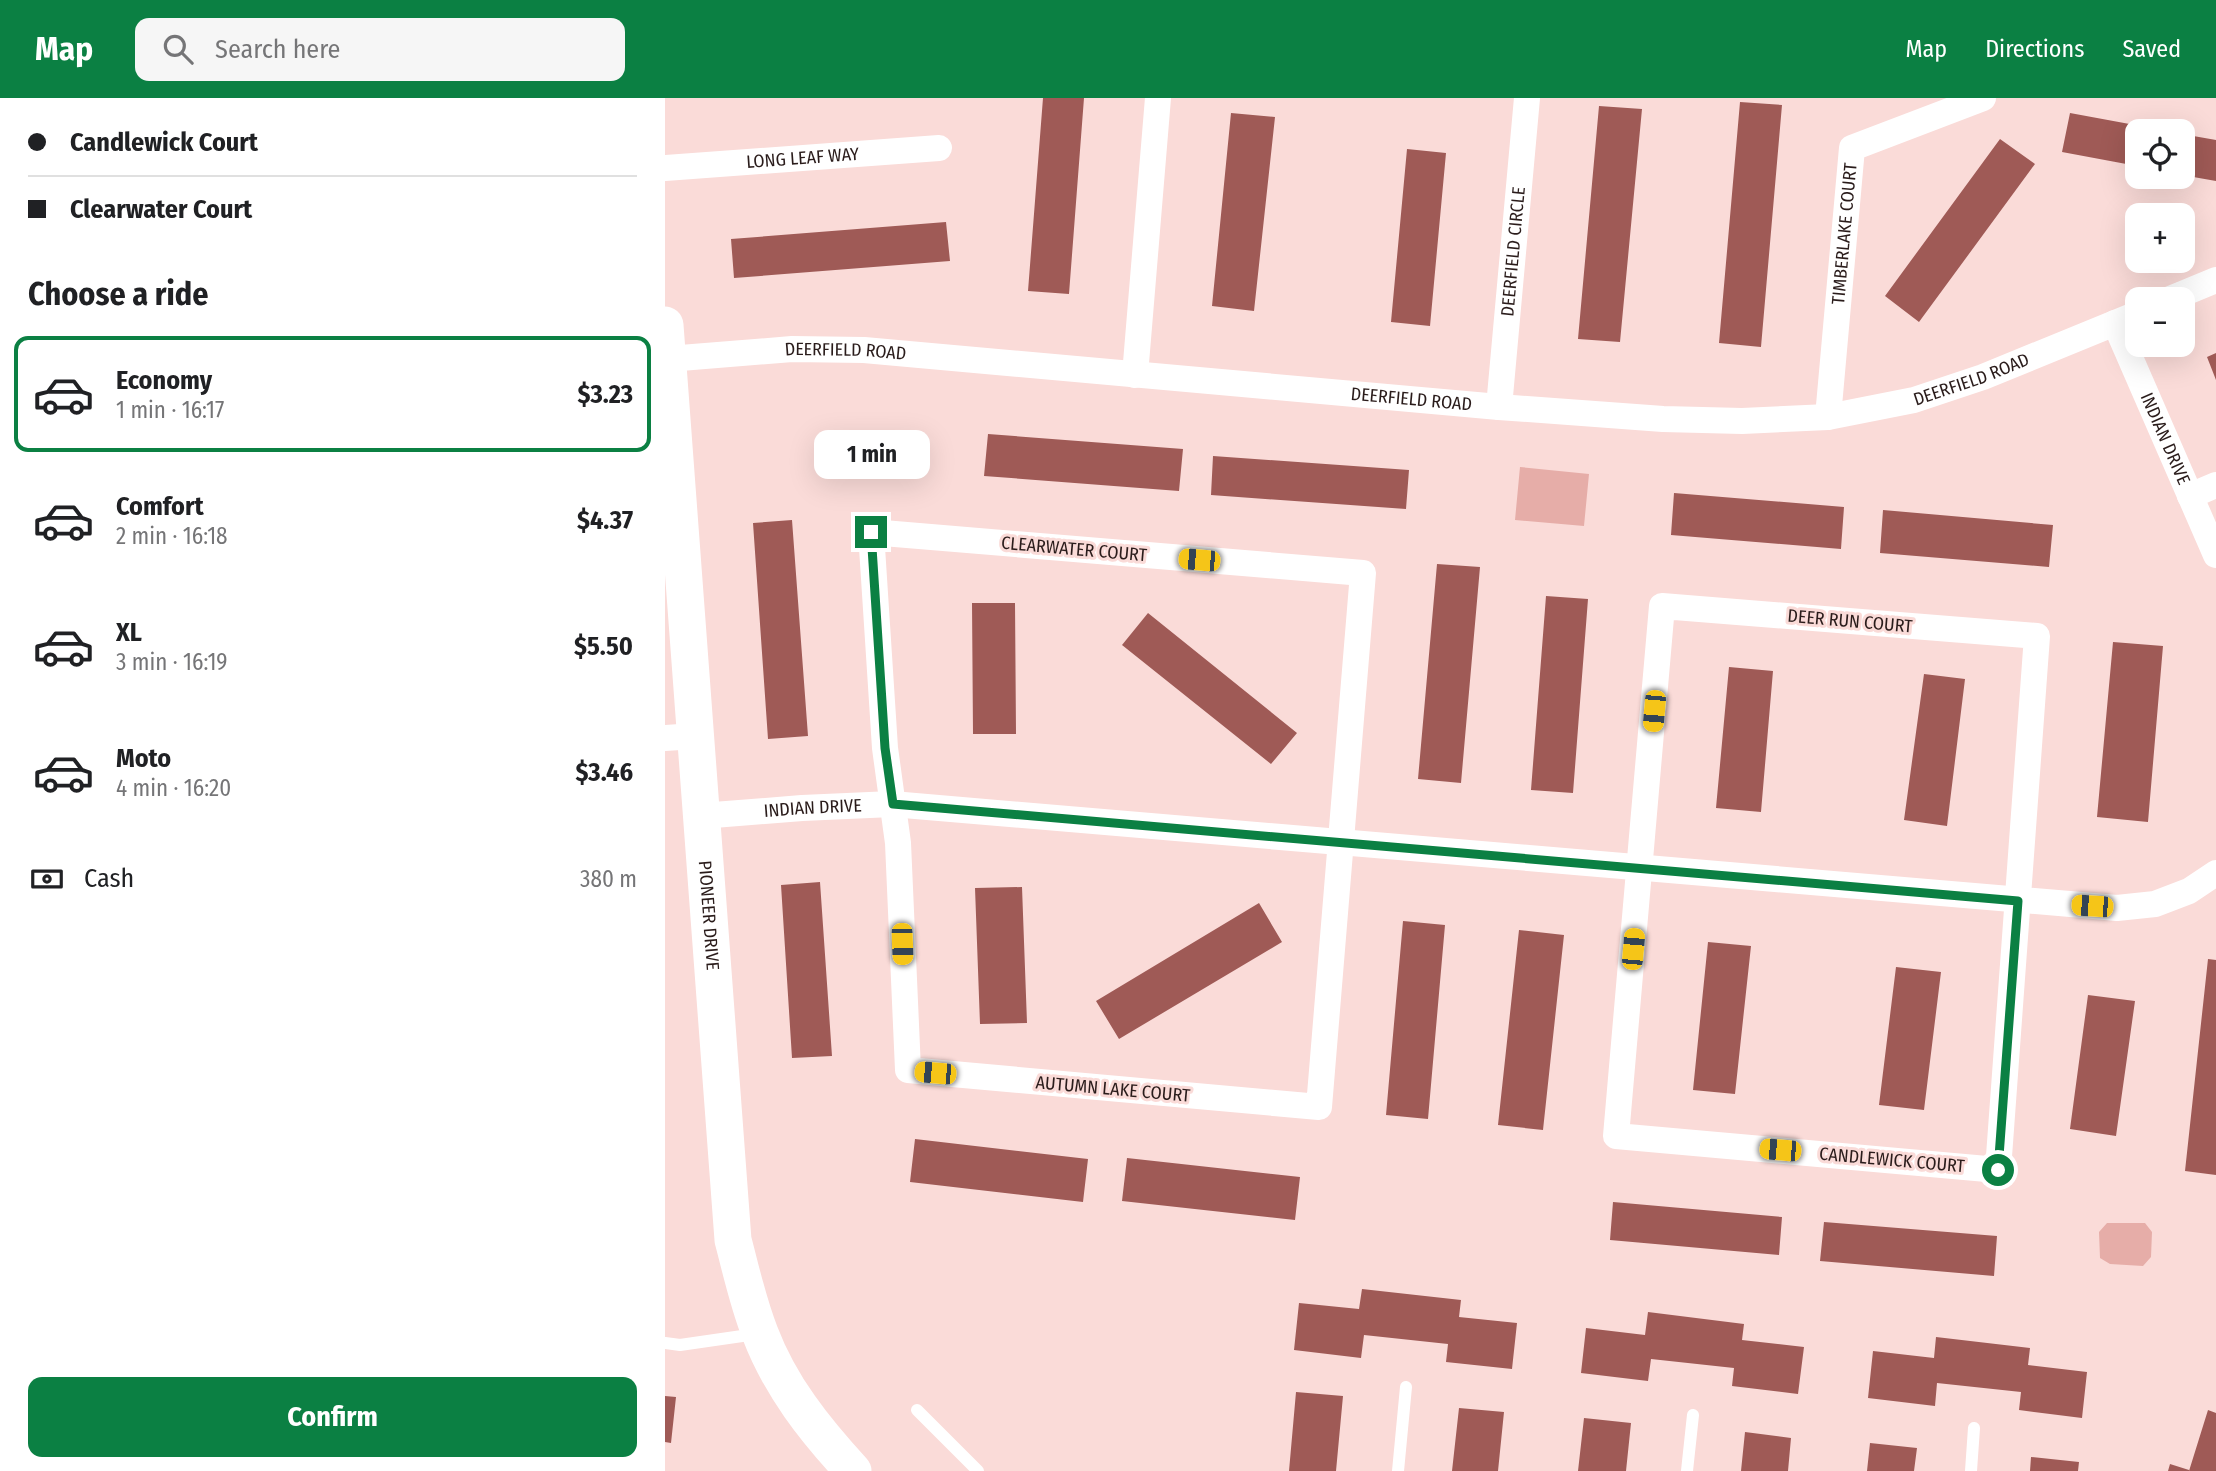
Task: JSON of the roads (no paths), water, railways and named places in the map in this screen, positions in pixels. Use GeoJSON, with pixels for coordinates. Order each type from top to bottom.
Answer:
{"type":"FeatureCollection","features":[{"type":"Feature","properties":{"kind":"street"},"geometry":{"type":"LineString","coordinates":[[1135,374],[1158,98]]}},
{"type":"Feature","properties":{"kind":"street","name":"DEERFIELD CIRCLE"},"geometry":{"type":"LineString","coordinates":[[1499,407],[1527,98]]}},
{"type":"Feature","properties":{"kind":"street","name":"TIMBERLAKE COURT"},"geometry":{"type":"LineString","coordinates":[[1828,417],[1852,148],[1983,98]]}},
{"type":"Feature","properties":{"kind":"street","name":"LONG LEAF WAY"},"geometry":{"type":"LineString","coordinates":[[665,168],[939,148]]}},
{"type":"Feature","properties":{"kind":"street"},"geometry":{"type":"LineString","coordinates":[[2195,289],[2216,280]]}},
{"type":"Feature","properties":{"kind":"street","name":"DEERFIELD ROAD"},"geometry":{"type":"LineString","coordinates":[[666,342],[864,350],[1499,407],[1663,419],[1742,421],[1828,417],[1914,400],[1983,377],[2125,318]]}},
{"type":"Feature","properties":{"kind":"street","name":"PIONEER DRIVE"},"geometry":{"type":"LineString","coordinates":[[666,342],[680,737],[701,816],[733,1240],[759,1333],[786,1387],[823,1438],[853,1471]]}},
{"type":"Feature","properties":{"kind":"street","name":"INDIAN DRIVE"},"geometry":{"type":"LineString","coordinates":[[2140,357],[2190,496],[2216,555]]}},
{"type":"Feature","properties":{"kind":"street"},"geometry":{"type":"LineString","coordinates":[[2190,496],[2216,485]]}},
{"type":"Feature","properties":{"kind":"street","name":"CLEARWATER COURT"},"geometry":{"type":"LineString","coordinates":[[893,804],[885,748],[871,532],[1363,573],[1339,843]]}},
{"type":"Feature","properties":{"kind":"street","name":"DEER RUN COURT"},"geometry":{"type":"LineString","coordinates":[[1640,869],[1663,606],[2037,636],[2018,901]]}},
{"type":"Feature","properties":{"kind":"street","name":"INDIAN DRIVE"},"geometry":{"type":"LineString","coordinates":[[701,816],[893,804],[2117,908],[2155,904],[2189,891],[2216,873]]}},
{"type":"Feature","properties":{"kind":"street","name":"AUTUMN LAKE COURT"},"geometry":{"type":"LineString","coordinates":[[893,804],[898,843],[908,1070],[1319,1107],[1339,843]]}},
{"type":"Feature","properties":{"kind":"street","name":"CANDLEWICK COURT"},"geometry":{"type":"LineString","coordinates":[[1640,869],[1616,1136],[1998,1170],[2018,901]]}},
{"type":"Feature","properties":{"kind":"lane"},"geometry":{"type":"LineString","coordinates":[[665,1343],[680,1345],[759,1333]]}},
{"type":"Feature","properties":{"kind":"lane"},"geometry":{"type":"LineString","coordinates":[[1398,1471],[1406,1387]]}},
{"type":"Feature","properties":{"kind":"lane"},"geometry":{"type":"LineString","coordinates":[[917,1410],[978,1471]]}},
{"type":"Feature","properties":{"kind":"lane"},"geometry":{"type":"LineString","coordinates":[[1687,1471],[1693,1415]]}},
{"type":"Feature","properties":{"kind":"lane"},"geometry":{"type":"LineString","coordinates":[[1971,1471],[1974,1428]]}}]}
